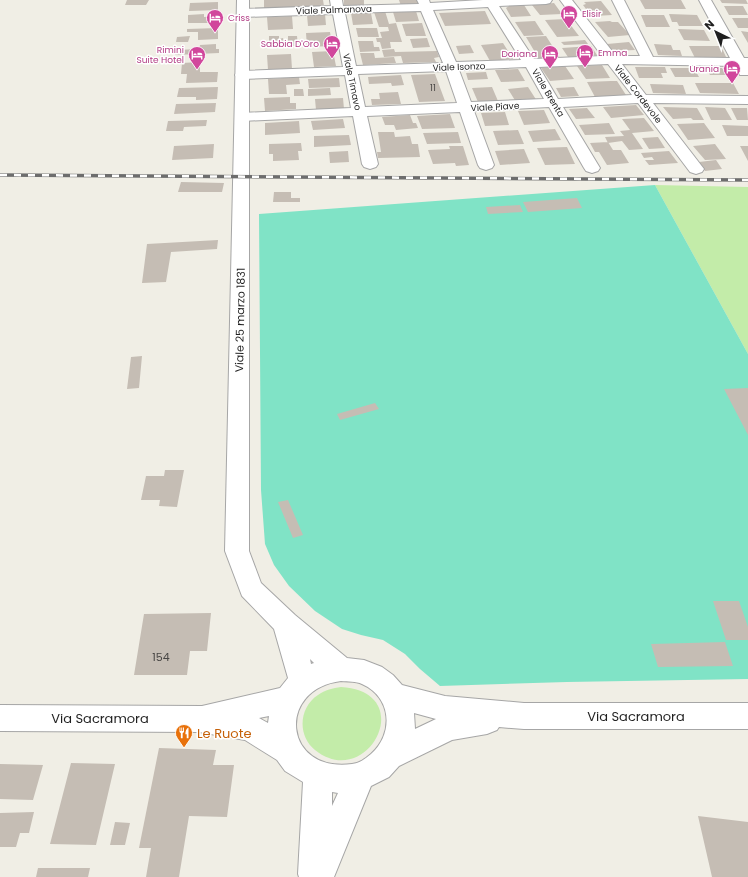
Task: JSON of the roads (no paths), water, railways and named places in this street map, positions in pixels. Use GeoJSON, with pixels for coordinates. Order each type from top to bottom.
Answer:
{"type":"FeatureCollection","features":[{"type":"Feature","properties":{"kind":"street","name":"Viale 25 marzo 1831"},"geometry":{"type":"LineString","coordinates":[[243,0],[237,552],[251,589],[286,623],[341,669]]}},
{"type":"Feature","properties":{"kind":"street","name":"Viale Palmanova"},"geometry":{"type":"LineString","coordinates":[[243,13],[337,5],[546,0]]}},
{"type":"Feature","properties":{"kind":"street","name":"Viale Cordevole"},"geometry":{"type":"LineString","coordinates":[[566,0],[610,60],[643,99],[696,169]]}},
{"type":"Feature","properties":{"kind":"street"},"geometry":{"type":"LineString","coordinates":[[618,0],[648,60]]}},
{"type":"Feature","properties":{"kind":"street"},"geometry":{"type":"LineString","coordinates":[[705,0],[744,62],[748,78]]}},
{"type":"Feature","properties":{"kind":"street","name":"Viale Brenta"},"geometry":{"type":"LineString","coordinates":[[490,2],[530,63],[592,168]]}},
{"type":"Feature","properties":{"kind":"street"},"geometry":{"type":"LineString","coordinates":[[425,4],[451,67],[464,108],[486,165]]}},
{"type":"Feature","properties":{"kind":"street","name":"Viale Timavo"},"geometry":{"type":"LineString","coordinates":[[337,5],[358,113],[370,164]]}},
{"type":"Feature","properties":{"kind":"street","name":"Viale Isonzo"},"geometry":{"type":"LineString","coordinates":[[242,75],[610,60],[744,62]]}},
{"type":"Feature","properties":{"kind":"street","name":"Viale Piave"},"geometry":{"type":"LineString","coordinates":[[242,117],[358,113],[643,99],[748,100]]}},
{"type":"Feature","properties":{"kind":"street"},"geometry":{"type":"LineString","coordinates":[[286,623],[296,691]]}},
{"type":"Feature","properties":{"kind":"street"},"geometry":{"type":"LineString","coordinates":[[341,669],[359,671],[376,678],[389,688],[398,703],[402,719],[399,738],[391,755],[378,768],[360,776],[339,779],[318,776],[300,765],[287,750],[282,733],[282,715],[296,691],[314,675],[341,669]]}},
{"type":"Feature","properties":{"kind":"street","name":"Via Sacramora"},"geometry":{"type":"LineString","coordinates":[[199,719],[296,691]]}},
{"type":"Feature","properties":{"kind":"street","name":"Via Sacramora"},"geometry":{"type":"LineString","coordinates":[[393,695],[445,709],[524,716],[748,716]]}},
{"type":"Feature","properties":{"kind":"street","name":"Via Sacramora"},"geometry":{"type":"LineString","coordinates":[[391,755],[449,727],[524,716]]}},
{"type":"Feature","properties":{"kind":"street","name":"Via Sacramora"},"geometry":{"type":"LineString","coordinates":[[0,718],[199,719],[250,728],[287,750]]}},
{"type":"Feature","properties":{"kind":"street"},"geometry":{"type":"LineString","coordinates":[[314,877],[318,776]]}},
{"type":"Feature","properties":{"kind":"street"},"geometry":{"type":"LineString","coordinates":[[318,877],[360,776]]}},
{"type":"Feature","properties":{"kind":"railway"},"geometry":{"type":"LineString","coordinates":[[0,175],[748,180]]}},
{"type":"Feature","properties":{"kind":"place","name":"Elisir"},"geometry":{"type":"Point","coordinates":[569,29]}},
{"type":"Feature","properties":{"kind":"place","name":"Criss"},"geometry":{"type":"Point","coordinates":[215,33]}},
{"type":"Feature","properties":{"kind":"place","name":"Sabbia D'Oro"},"geometry":{"type":"Point","coordinates":[332,59]}},
{"type":"Feature","properties":{"kind":"place","name":"Emma"},"geometry":{"type":"Point","coordinates":[585,68]}},
{"type":"Feature","properties":{"kind":"place","name":"Doriana"},"geometry":{"type":"Point","coordinates":[550,69]}},
{"type":"Feature","properties":{"kind":"place","name":"Rimini Suite Hotel"},"geometry":{"type":"Point","coordinates":[197,70]}},
{"type":"Feature","properties":{"kind":"place","name":"Urania"},"geometry":{"type":"Point","coordinates":[732,84]}},
{"type":"Feature","properties":{"kind":"place","name":"Le Ruote"},"geometry":{"type":"Point","coordinates":[184,748]}}]}
